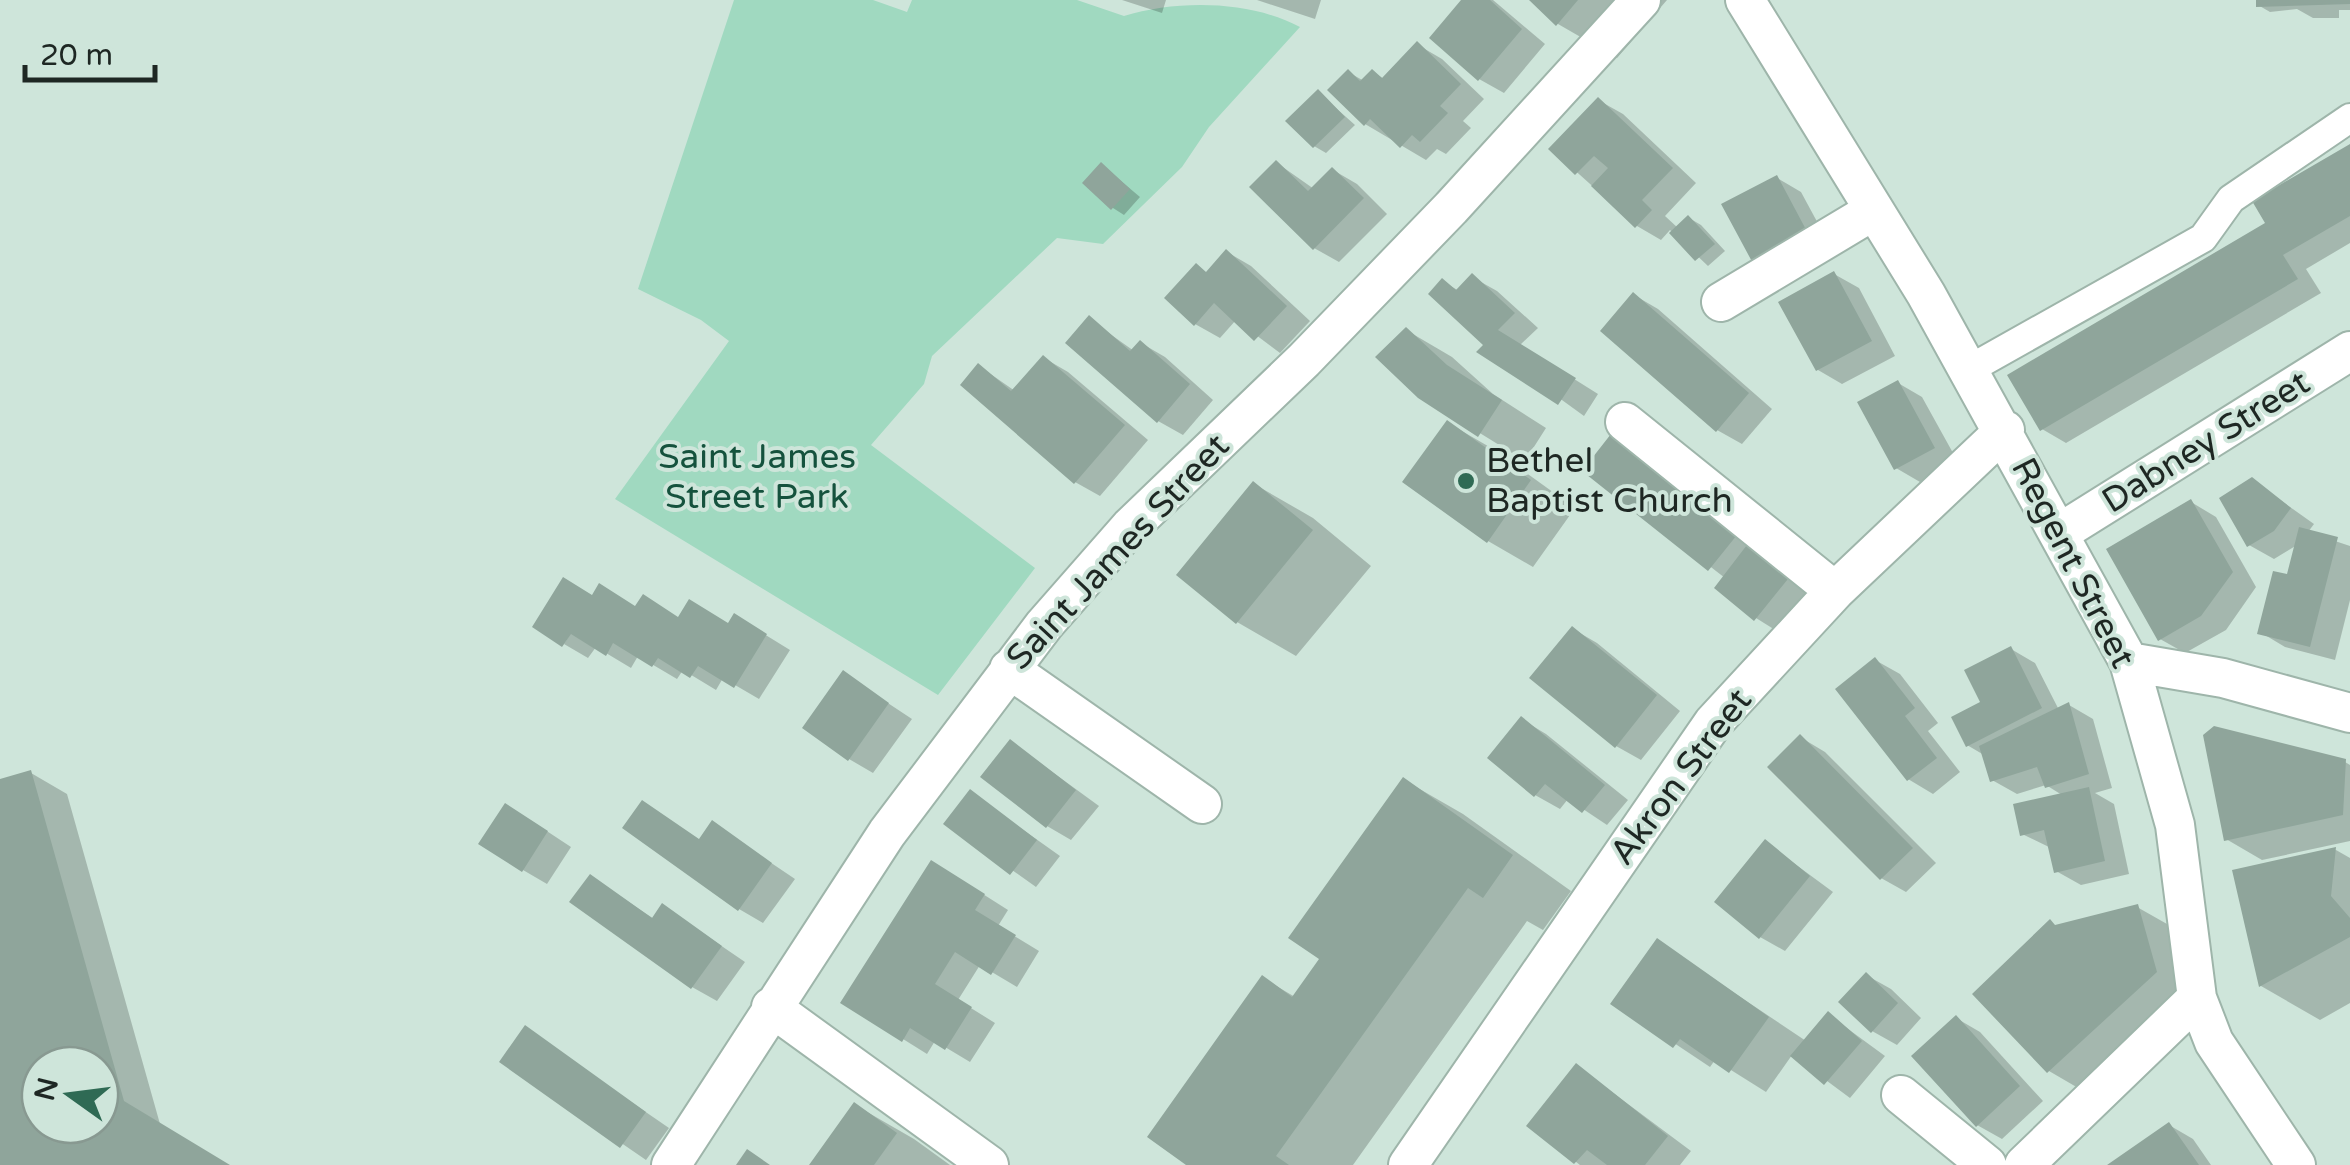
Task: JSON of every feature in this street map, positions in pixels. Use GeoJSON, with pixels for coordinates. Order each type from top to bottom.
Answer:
{"type":"FeatureCollection","features":[{"type":"Feature","properties":{"kind":"street","name":"Saint James Street"},"geometry":{"type":"LineString","coordinates":[[671,1165],[770,1007],[887,833],[1009,669],[1130,527],[1371,291],[1641,0]]}},
{"type":"Feature","properties":{"kind":"street","name":"Regent Street"},"geometry":{"type":"LineString","coordinates":[[1745,0],[2004,430],[2128,662],[2175,824],[2198,998],[2214,1042],[2296,1165]]}},
{"type":"Feature","properties":{"kind":"street"},"geometry":{"type":"LineString","coordinates":[[1968,370],[2203,238],[2232,199],[2350,118]]}},
{"type":"Feature","properties":{"kind":"street"},"geometry":{"type":"LineString","coordinates":[[1722,302],[1873,212]]}},
{"type":"Feature","properties":{"kind":"street","name":"Dabney Street"},"geometry":{"type":"LineString","coordinates":[[2061,532],[2350,351]]}},
{"type":"Feature","properties":{"kind":"street"},"geometry":{"type":"LineString","coordinates":[[1625,422],[1836,591]]}},
{"type":"Feature","properties":{"kind":"street","name":"Akron Street"},"geometry":{"type":"LineString","coordinates":[[1408,1165],[1713,722],[1836,591],[2004,430]]}},
{"type":"Feature","properties":{"kind":"street"},"geometry":{"type":"LineString","coordinates":[[2128,662],[2223,678],[2350,714]]}},
{"type":"Feature","properties":{"kind":"street"},"geometry":{"type":"LineString","coordinates":[[1009,669],[1202,804]]}},
{"type":"Feature","properties":{"kind":"street"},"geometry":{"type":"LineString","coordinates":[[2024,1165],[2198,998]]}},
{"type":"Feature","properties":{"kind":"street"},"geometry":{"type":"LineString","coordinates":[[770,1007],[989,1165]]}},
{"type":"Feature","properties":{"kind":"street"},"geometry":{"type":"LineString","coordinates":[[1901,1095],[1987,1165]]}},
{"type":"Feature","properties":{"kind":"green space","name":"Saint James Street Park"},"geometry":{"type":"Polygon","coordinates":[[[734,0],[873,0],[907,12],[912,0],[1077,0],[1124,16],[1167,7],[1213,5],[1258,12],[1300,27],[1209,127],[1182,167],[1103,244],[1057,238],[932,356],[924,384],[871,445],[1035,568],[938,695],[615,499],[729,341],[701,320],[638,289],[734,0]]]}},
{"type":"Feature","properties":{"kind":"building"},"geometry":{"type":"Polygon","coordinates":[[[1461,0],[1490,0],[1522,29],[1478,81],[1429,38],[1461,0]]]}},
{"type":"Feature","properties":{"kind":"building"},"geometry":{"type":"Polygon","coordinates":[[[1529,0],[1578,0],[1556,26],[1529,0]]]}},
{"type":"Feature","properties":{"kind":"building"},"geometry":{"type":"Polygon","coordinates":[[[2256,0],[2350,0],[2350,4],[2256,7],[2256,0]]]}},
{"type":"Feature","properties":{"kind":"building"},"geometry":{"type":"Polygon","coordinates":[[[1417,41],[1461,84],[1440,106],[1448,113],[1420,142],[1412,135],[1400,148],[1370,119],[1364,126],[1327,90],[1348,69],[1360,81],[1372,69],[1382,78],[1417,41]]]}},
{"type":"Feature","properties":{"kind":"building"},"geometry":{"type":"Polygon","coordinates":[[[1318,89],[1345,117],[1313,148],[1285,121],[1318,89]]]}},
{"type":"Feature","properties":{"kind":"building"},"geometry":{"type":"Polygon","coordinates":[[[1598,97],[1673,168],[1642,200],[1652,210],[1635,228],[1591,186],[1608,168],[1594,156],[1575,175],[1548,149],[1598,97]]]}},
{"type":"Feature","properties":{"kind":"building"},"geometry":{"type":"Polygon","coordinates":[[[2350,144],[2350,216],[2283,255],[2298,279],[2040,431],[2007,375],[2265,223],[2252,201],[2350,144]]]}},
{"type":"Feature","properties":{"kind":"building"},"geometry":{"type":"Polygon","coordinates":[[[1276,160],[1308,191],[1332,167],[1364,198],[1313,250],[1249,187],[1276,160]]]}},
{"type":"Feature","properties":{"kind":"building"},"geometry":{"type":"Polygon","coordinates":[[[1101,162],[1130,189],[1111,210],[1082,183],[1101,162]]]}},
{"type":"Feature","properties":{"kind":"building"},"geometry":{"type":"Polygon","coordinates":[[[1777,175],[1811,239],[1756,269],[1721,204],[1777,175]]]}},
{"type":"Feature","properties":{"kind":"building"},"geometry":{"type":"Polygon","coordinates":[[[1688,215],[1715,244],[1695,261],[1669,233],[1688,215]]]}},
{"type":"Feature","properties":{"kind":"building"},"geometry":{"type":"Polygon","coordinates":[[[1226,249],[1287,306],[1254,341],[1214,303],[1194,326],[1164,298],[1196,263],[1206,272],[1226,249]]]}},
{"type":"Feature","properties":{"kind":"building"},"geometry":{"type":"Polygon","coordinates":[[[1834,271],[1872,341],[1816,371],[1778,302],[1834,271]]]}},
{"type":"Feature","properties":{"kind":"building"},"geometry":{"type":"Polygon","coordinates":[[[1472,273],[1515,313],[1498,330],[1576,378],[1558,405],[1476,352],[1483,345],[1428,294],[1442,278],[1456,290],[1472,273]]]}},
{"type":"Feature","properties":{"kind":"building"},"geometry":{"type":"Polygon","coordinates":[[[1633,292],[1749,393],[1716,432],[1600,331],[1633,292]]]}},
{"type":"Feature","properties":{"kind":"building"},"geometry":{"type":"Polygon","coordinates":[[[1089,315],[1130,351],[1140,340],[1190,384],[1157,423],[1065,343],[1089,315]]]}},
{"type":"Feature","properties":{"kind":"building"},"geometry":{"type":"Polygon","coordinates":[[[1406,327],[1447,365],[1502,400],[1478,437],[1418,398],[1375,357],[1406,327]]]}},
{"type":"Feature","properties":{"kind":"building"},"geometry":{"type":"Polygon","coordinates":[[[1043,355],[1125,425],[1074,484],[960,385],[978,363],[1011,391],[1043,355]]]}},
{"type":"Feature","properties":{"kind":"building"},"geometry":{"type":"Polygon","coordinates":[[[1898,380],[1935,448],[1894,470],[1857,402],[1898,380]]]}},
{"type":"Feature","properties":{"kind":"building","name":"Bethel Baptist Church"},"geometry":{"type":"Polygon","coordinates":[[[1447,420],[1531,480],[1487,543],[1402,482],[1447,420]]]}},
{"type":"Feature","properties":{"kind":"building"},"geometry":{"type":"Polygon","coordinates":[[[1618,425],[1745,525],[1708,571],[1582,471],[1618,425]]]}},
{"type":"Feature","properties":{"kind":"building"},"geometry":{"type":"Polygon","coordinates":[[[2252,477],[2291,508],[2274,531],[2247,547],[2219,498],[2252,477]]]}},
{"type":"Feature","properties":{"kind":"building"},"geometry":{"type":"Polygon","coordinates":[[[1253,481],[1313,530],[1236,624],[1176,575],[1253,481]]]}},
{"type":"Feature","properties":{"kind":"building"},"geometry":{"type":"Polygon","coordinates":[[[2191,499],[2233,572],[2201,616],[2158,641],[2106,549],[2191,499]]]}},
{"type":"Feature","properties":{"kind":"building"},"geometry":{"type":"Polygon","coordinates":[[[2299,527],[2338,537],[2310,647],[2257,634],[2273,571],[2287,574],[2299,527]]]}},
{"type":"Feature","properties":{"kind":"building"},"geometry":{"type":"Polygon","coordinates":[[[1750,541],[1792,574],[1754,621],[1714,588],[1750,541]]]}},
{"type":"Feature","properties":{"kind":"building"},"geometry":{"type":"Polygon","coordinates":[[[563,577],[592,595],[599,583],[635,606],[643,594],[678,617],[689,599],[728,623],[734,613],[767,634],[734,688],[698,666],[690,678],[658,658],[652,667],[613,643],[606,656],[571,634],[562,647],[532,627],[563,577]]]}},
{"type":"Feature","properties":{"kind":"building"},"geometry":{"type":"Polygon","coordinates":[[[1572,626],[1657,695],[1615,748],[1529,678],[1572,626]]]}},
{"type":"Feature","properties":{"kind":"building"},"geometry":{"type":"Polygon","coordinates":[[[2011,646],[2042,708],[1966,747],[1951,717],[1980,702],[1964,670],[2011,646]]]}},
{"type":"Feature","properties":{"kind":"building"},"geometry":{"type":"Polygon","coordinates":[[[1875,657],[1915,708],[1905,716],[1937,758],[1907,781],[1835,689],[1875,657]]]}},
{"type":"Feature","properties":{"kind":"building"},"geometry":{"type":"Polygon","coordinates":[[[843,670],[889,703],[848,761],[802,728],[843,670]]]}},
{"type":"Feature","properties":{"kind":"building"},"geometry":{"type":"Polygon","coordinates":[[[2069,702],[2089,774],[2045,788],[2037,767],[1990,782],[1979,746],[2069,702]]]}},
{"type":"Feature","properties":{"kind":"building"},"geometry":{"type":"Polygon","coordinates":[[[1521,716],[1605,785],[1582,813],[1545,784],[1534,797],[1487,758],[1521,716]]]}},
{"type":"Feature","properties":{"kind":"building"},"geometry":{"type":"Polygon","coordinates":[[[2214,726],[2346,759],[2343,815],[2224,841],[2203,735],[2214,726]]]}},
{"type":"Feature","properties":{"kind":"building"},"geometry":{"type":"Polygon","coordinates":[[[1800,734],[1913,848],[1880,880],[1767,767],[1800,734]]]}},
{"type":"Feature","properties":{"kind":"building"},"geometry":{"type":"Polygon","coordinates":[[[1010,739],[1076,790],[1046,828],[980,777],[1010,739]]]}},
{"type":"Feature","properties":{"kind":"building"},"geometry":{"type":"Polygon","coordinates":[[[31,770],[108,1045],[20,1045],[20,1145],[120,1145],[120,1087],[124,1101],[230,1165],[0,1165],[0,779],[31,770]]]}},
{"type":"Feature","properties":{"kind":"building"},"geometry":{"type":"Polygon","coordinates":[[[1403,777],[1513,855],[1483,898],[1468,888],[1276,1156],[1289,1165],[1186,1165],[1147,1137],[1262,975],[1292,997],[1319,959],[1288,938],[1403,777]]]}},
{"type":"Feature","properties":{"kind":"building"},"geometry":{"type":"Polygon","coordinates":[[[2089,787],[2105,861],[2054,873],[2044,830],[2020,836],[2013,804],[2089,787]]]}},
{"type":"Feature","properties":{"kind":"building"},"geometry":{"type":"Polygon","coordinates":[[[970,789],[1037,840],[1010,875],[943,824],[970,789]]]}},
{"type":"Feature","properties":{"kind":"building"},"geometry":{"type":"Polygon","coordinates":[[[642,800],[699,839],[712,820],[772,863],[738,911],[622,828],[642,800]]]}},
{"type":"Feature","properties":{"kind":"building"},"geometry":{"type":"Polygon","coordinates":[[[505,803],[548,831],[522,872],[478,844],[505,803]]]}},
{"type":"Feature","properties":{"kind":"building"},"geometry":{"type":"Polygon","coordinates":[[[1765,839],[1810,876],[1759,939],[1714,902],[1765,839]]]}},
{"type":"Feature","properties":{"kind":"building"},"geometry":{"type":"Polygon","coordinates":[[[2336,847],[2331,896],[2350,918],[2350,937],[2259,987],[2232,870],[2336,847]]]}},
{"type":"Feature","properties":{"kind":"building"},"geometry":{"type":"Polygon","coordinates":[[[931,860],[985,894],[975,910],[1016,935],[991,975],[955,952],[935,984],[972,1007],[945,1050],[910,1028],[902,1042],[840,1003],[931,860]]]}},
{"type":"Feature","properties":{"kind":"building"},"geometry":{"type":"Polygon","coordinates":[[[590,874],[652,918],[662,903],[722,946],[691,989],[569,902],[590,874]]]}},
{"type":"Feature","properties":{"kind":"building"},"geometry":{"type":"Polygon","coordinates":[[[2138,904],[2157,972],[2047,1073],[1972,994],[2050,919],[2055,925],[2138,904]]]}},
{"type":"Feature","properties":{"kind":"building"},"geometry":{"type":"Polygon","coordinates":[[[1657,938],[1769,1017],[1729,1073],[1680,1039],[1673,1048],[1610,1004],[1657,938]]]}},
{"type":"Feature","properties":{"kind":"building"},"geometry":{"type":"Polygon","coordinates":[[[1866,972],[1898,1003],[1871,1033],[1838,1002],[1866,972]]]}},
{"type":"Feature","properties":{"kind":"building"},"geometry":{"type":"Polygon","coordinates":[[[1828,1011],[1862,1041],[1824,1085],[1790,1056],[1828,1011]]]}},
{"type":"Feature","properties":{"kind":"building"},"geometry":{"type":"Polygon","coordinates":[[[1956,1015],[2020,1086],[1976,1127],[1911,1056],[1956,1015]]]}},
{"type":"Feature","properties":{"kind":"building"},"geometry":{"type":"Polygon","coordinates":[[[525,1025],[646,1112],[620,1148],[499,1062],[525,1025]]]}},
{"type":"Feature","properties":{"kind":"building"},"geometry":{"type":"Polygon","coordinates":[[[1576,1063],[1668,1136],[1645,1165],[1607,1165],[1587,1150],[1574,1164],[1526,1126],[1576,1063]]]}},
{"type":"Feature","properties":{"kind":"building"},"geometry":{"type":"Polygon","coordinates":[[[854,1102],[897,1133],[874,1165],[809,1165],[854,1102]]]}},
{"type":"Feature","properties":{"kind":"building"},"geometry":{"type":"Polygon","coordinates":[[[2169,1122],[2199,1165],[2107,1165],[2169,1122]]]}},
{"type":"Feature","properties":{"kind":"building"},"geometry":{"type":"Polygon","coordinates":[[[747,1149],[770,1165],[736,1165],[747,1149]]]}},
{"type":"Feature","properties":{"kind":"place","name":"Bethel Baptist Church"},"geometry":{"type":"Point","coordinates":[1466,481]}}]}
